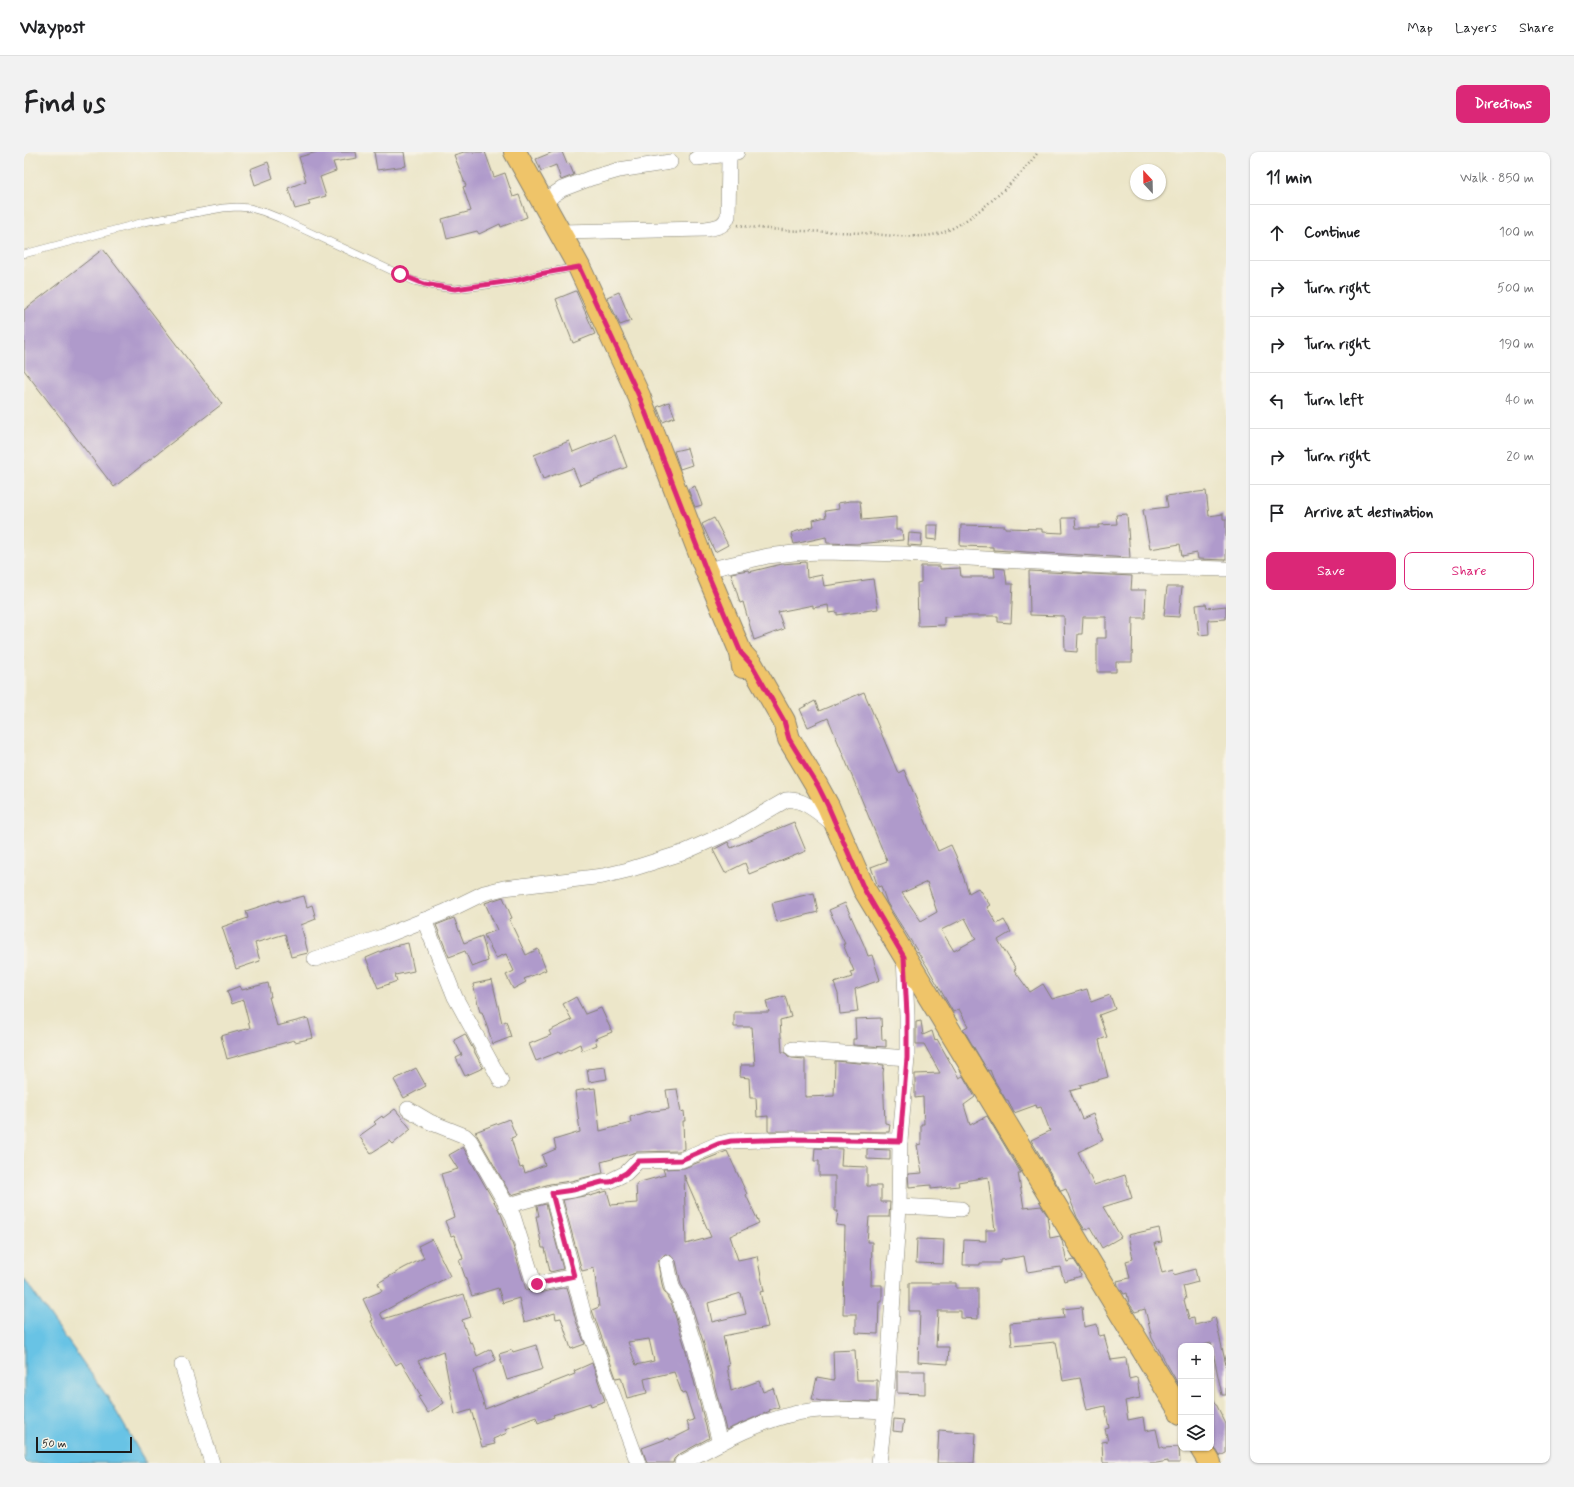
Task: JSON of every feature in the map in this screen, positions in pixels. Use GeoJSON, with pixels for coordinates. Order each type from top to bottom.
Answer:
{"type":"FeatureCollection","features":[{"type":"Feature","properties":{"kind":"main road"},"geometry":{"type":"LineString","coordinates":[[515,152],[579,267],[639,396],[706,570],[746,663],[782,729],[818,786],[864,889],[1178,1408]]}},
{"type":"Feature","properties":{"kind":"main road"},"geometry":{"type":"LineString","coordinates":[[1203,1451],[1210,1463]]}},
{"type":"Feature","properties":{"kind":"street"},"geometry":{"type":"LineString","coordinates":[[560,232],[706,230],[717,228],[725,223],[728,216],[729,160],[732,153]]}},
{"type":"Feature","properties":{"kind":"street"},"geometry":{"type":"LineString","coordinates":[[697,158],[732,153]]}},
{"type":"Feature","properties":{"kind":"street"},"geometry":{"type":"LineString","coordinates":[[545,204],[553,195],[562,189],[591,178],[619,170],[670,162]]}},
{"type":"Feature","properties":{"kind":"street"},"geometry":{"type":"LineString","coordinates":[[706,570],[768,556],[824,552],[903,554],[1104,566],[1226,569]]}},
{"type":"Feature","properties":{"kind":"street"},"geometry":{"type":"LineString","coordinates":[[315,959],[382,937],[484,893],[504,888],[604,876],[682,853],[734,830],[786,800],[801,802],[837,826]]}},
{"type":"Feature","properties":{"kind":"street"},"geometry":{"type":"LineString","coordinates":[[424,920],[455,997],[501,1081]]}},
{"type":"Feature","properties":{"kind":"street"},"geometry":{"type":"LineString","coordinates":[[879,1463],[885,1412],[899,1206],[900,1141],[907,1058],[907,1015],[904,957]]}},
{"type":"Feature","properties":{"kind":"street"},"geometry":{"type":"LineString","coordinates":[[793,1049],[907,1058]]}},
{"type":"Feature","properties":{"kind":"street"},"geometry":{"type":"LineString","coordinates":[[408,1109],[430,1122],[465,1136],[470,1141],[513,1216],[534,1283],[537,1284],[574,1276]]}},
{"type":"Feature","properties":{"kind":"street"},"geometry":{"type":"LineString","coordinates":[[506,1206],[552,1193],[573,1190],[602,1182],[610,1182],[626,1173],[638,1161],[681,1160],[718,1144],[731,1141],[793,1139],[900,1141]]}},
{"type":"Feature","properties":{"kind":"street"},"geometry":{"type":"LineString","coordinates":[[552,1193],[585,1319],[638,1463]]}},
{"type":"Feature","properties":{"kind":"street"},"geometry":{"type":"LineString","coordinates":[[899,1206],[961,1209]]}},
{"type":"Feature","properties":{"kind":"street"},"geometry":{"type":"LineString","coordinates":[[667,1263],[672,1287],[680,1301],[694,1344],[720,1442]]}},
{"type":"Feature","properties":{"kind":"street"},"geometry":{"type":"LineString","coordinates":[[182,1365],[212,1463]]}},
{"type":"Feature","properties":{"kind":"street"},"geometry":{"type":"LineString","coordinates":[[682,1463],[720,1442],[763,1424],[797,1413],[838,1409],[885,1412]]}},
{"type":"Feature","properties":{"kind":"lane"},"geometry":{"type":"LineString","coordinates":[[24,254],[144,222],[223,208],[237,207],[250,208],[279,218],[414,281],[424,284],[455,289],[518,280],[539,274],[579,267]]}},
{"type":"Feature","properties":{"kind":"path"},"geometry":{"type":"LineString","coordinates":[[725,223],[783,229],[931,236],[943,233],[955,227],[980,210],[1007,186],[1038,152]]}},
{"type":"Feature","properties":{"kind":"water"},"geometry":{"type":"Polygon","coordinates":[[[24,1279],[109,1399],[146,1463],[24,1463],[24,1279]]]}},
{"type":"Feature","properties":{"kind":"building"},"geometry":{"type":"Polygon","coordinates":[[[317,152],[356,152],[357,158],[333,162],[336,171],[320,177],[326,196],[308,201],[310,205],[295,209],[288,188],[306,181],[299,157],[317,152]]]}},
{"type":"Feature","properties":{"kind":"building"},"geometry":{"type":"Polygon","coordinates":[[[374,152],[404,152],[406,166],[377,170],[374,152]]]}},
{"type":"Feature","properties":{"kind":"building"},"geometry":{"type":"Polygon","coordinates":[[[464,152],[485,152],[494,177],[505,173],[513,197],[519,195],[527,217],[501,227],[500,224],[479,234],[477,231],[447,239],[442,219],[471,211],[463,187],[466,186],[454,155],[464,152]]]}},
{"type":"Feature","properties":{"kind":"building"},"geometry":{"type":"Polygon","coordinates":[[[553,152],[562,152],[574,175],[561,180],[556,165],[541,171],[536,159],[553,152]]]}},
{"type":"Feature","properties":{"kind":"building"},"geometry":{"type":"Polygon","coordinates":[[[268,162],[273,178],[255,185],[250,169],[268,162]]]}},
{"type":"Feature","properties":{"kind":"building"},"geometry":{"type":"Polygon","coordinates":[[[103,249],[222,404],[114,487],[24,370],[24,310],[103,249]]]}},
{"type":"Feature","properties":{"kind":"building"},"geometry":{"type":"Polygon","coordinates":[[[576,291],[595,334],[573,343],[556,299],[576,291]]]}},
{"type":"Feature","properties":{"kind":"building"},"geometry":{"type":"Polygon","coordinates":[[[619,292],[631,321],[620,325],[607,297],[619,292]]]}},
{"type":"Feature","properties":{"kind":"building"},"geometry":{"type":"Polygon","coordinates":[[[669,402],[675,417],[663,422],[657,407],[669,402]]]}},
{"type":"Feature","properties":{"kind":"building"},"geometry":{"type":"Polygon","coordinates":[[[615,435],[627,467],[580,485],[573,468],[543,479],[534,455],[569,441],[573,452],[615,435]]]}},
{"type":"Feature","properties":{"kind":"building"},"geometry":{"type":"Polygon","coordinates":[[[687,448],[692,465],[680,469],[674,451],[687,448]]]}},
{"type":"Feature","properties":{"kind":"building"},"geometry":{"type":"Polygon","coordinates":[[[695,486],[702,505],[695,507],[688,489],[695,486]]]}},
{"type":"Feature","properties":{"kind":"building"},"geometry":{"type":"Polygon","coordinates":[[[1206,491],[1209,516],[1223,514],[1223,519],[1226,519],[1226,560],[1198,559],[1197,553],[1182,556],[1180,544],[1150,549],[1143,510],[1168,507],[1166,496],[1206,491]]]}},
{"type":"Feature","properties":{"kind":"building"},"geometry":{"type":"Polygon","coordinates":[[[860,501],[862,520],[896,517],[896,530],[902,530],[903,540],[856,544],[827,543],[826,537],[794,544],[791,533],[814,526],[813,520],[826,517],[825,511],[839,509],[838,503],[860,501]]]}},
{"type":"Feature","properties":{"kind":"building"},"geometry":{"type":"Polygon","coordinates":[[[1127,514],[1130,558],[993,550],[993,547],[960,546],[961,525],[1005,526],[1005,528],[1042,529],[1042,532],[1063,533],[1062,518],[1075,518],[1076,528],[1099,528],[1099,525],[1117,524],[1116,515],[1127,514]]]}},
{"type":"Feature","properties":{"kind":"building"},"geometry":{"type":"Polygon","coordinates":[[[714,518],[728,545],[715,552],[702,524],[714,518]]]}},
{"type":"Feature","properties":{"kind":"building"},"geometry":{"type":"Polygon","coordinates":[[[927,525],[938,525],[937,540],[927,539],[927,525]]]}},
{"type":"Feature","properties":{"kind":"building"},"geometry":{"type":"Polygon","coordinates":[[[909,533],[922,534],[921,546],[908,545],[909,533]]]}},
{"type":"Feature","properties":{"kind":"building"},"geometry":{"type":"Polygon","coordinates":[[[806,562],[807,578],[822,575],[824,586],[873,579],[878,609],[837,615],[837,612],[829,613],[828,605],[813,608],[813,605],[778,612],[784,629],[754,640],[743,602],[740,603],[731,573],[748,570],[749,572],[782,564],[806,562]]]}},
{"type":"Feature","properties":{"kind":"building"},"geometry":{"type":"Polygon","coordinates":[[[921,566],[940,566],[940,569],[960,568],[961,577],[995,577],[994,568],[1005,569],[1007,584],[1013,584],[1011,623],[998,622],[998,616],[963,616],[944,617],[944,625],[918,626],[917,583],[921,582],[921,566]]]}},
{"type":"Feature","properties":{"kind":"building"},"geometry":{"type":"Polygon","coordinates":[[[1029,571],[1132,576],[1131,590],[1146,590],[1145,618],[1133,618],[1132,662],[1116,662],[1116,672],[1097,672],[1097,638],[1106,638],[1106,617],[1083,617],[1082,634],[1078,634],[1077,652],[1065,651],[1064,616],[1030,615],[1029,571]]]}},
{"type":"Feature","properties":{"kind":"building"},"geometry":{"type":"Polygon","coordinates":[[[1167,587],[1182,587],[1179,617],[1164,616],[1167,587]]]}},
{"type":"Feature","properties":{"kind":"building"},"geometry":{"type":"Polygon","coordinates":[[[1206,604],[1207,608],[1226,606],[1226,619],[1208,620],[1209,634],[1199,635],[1196,605],[1206,604]]]}},
{"type":"Feature","properties":{"kind":"building"},"geometry":{"type":"Polygon","coordinates":[[[864,692],[898,773],[904,770],[938,851],[951,845],[969,893],[978,888],[990,905],[987,907],[997,924],[1004,920],[1011,932],[998,940],[1016,969],[1014,970],[1030,992],[1043,984],[1052,999],[1087,989],[1091,1002],[1110,995],[1115,1009],[1099,1015],[1107,1037],[1099,1040],[1108,1077],[1080,1085],[1081,1088],[1070,1091],[1082,1119],[1093,1114],[1103,1140],[1078,1152],[1094,1185],[1125,1175],[1132,1198],[1103,1207],[1121,1237],[1102,1248],[1090,1227],[1085,1230],[1077,1217],[1066,1189],[1061,1191],[1031,1140],[1050,1131],[1041,1107],[1037,1108],[1036,1105],[1014,1113],[1008,1100],[1006,1100],[993,1078],[990,1070],[988,1071],[963,1029],[968,1026],[959,1009],[953,1012],[928,968],[887,903],[881,886],[878,887],[871,867],[887,861],[828,718],[808,727],[800,709],[815,701],[819,711],[864,692]],[[927,882],[902,893],[921,921],[937,912],[927,882]],[[965,918],[941,930],[954,951],[976,939],[965,918]]]}},
{"type":"Feature","properties":{"kind":"building"},"geometry":{"type":"Polygon","coordinates":[[[794,822],[806,851],[749,874],[745,863],[725,873],[713,850],[728,842],[731,848],[794,822]]]}},
{"type":"Feature","properties":{"kind":"building"},"geometry":{"type":"Polygon","coordinates":[[[814,893],[818,912],[777,922],[772,903],[814,893]]]}},
{"type":"Feature","properties":{"kind":"building"},"geometry":{"type":"Polygon","coordinates":[[[304,896],[307,907],[312,905],[316,919],[301,925],[308,953],[291,957],[285,934],[255,943],[260,961],[236,969],[222,927],[248,918],[246,911],[280,900],[280,902],[304,896]]]}},
{"type":"Feature","properties":{"kind":"building"},"geometry":{"type":"Polygon","coordinates":[[[503,897],[512,918],[509,919],[526,955],[538,949],[546,970],[524,979],[526,982],[513,989],[506,975],[514,971],[506,954],[496,958],[484,935],[497,930],[485,903],[503,897]]]}},
{"type":"Feature","properties":{"kind":"building"},"geometry":{"type":"Polygon","coordinates":[[[845,903],[868,956],[872,955],[880,980],[855,989],[858,1012],[840,1014],[838,994],[834,983],[852,977],[850,972],[854,971],[843,944],[845,944],[829,910],[845,903]]]}},
{"type":"Feature","properties":{"kind":"building"},"geometry":{"type":"Polygon","coordinates":[[[454,918],[464,943],[482,936],[488,961],[472,967],[465,951],[449,957],[436,925],[454,918]]]}},
{"type":"Feature","properties":{"kind":"building"},"geometry":{"type":"Polygon","coordinates":[[[408,943],[414,971],[395,975],[397,981],[378,988],[366,958],[394,946],[408,943]]]}},
{"type":"Feature","properties":{"kind":"building"},"geometry":{"type":"Polygon","coordinates":[[[492,980],[502,1023],[506,1021],[511,1037],[493,1044],[482,1012],[480,1012],[473,984],[492,980]]]}},
{"type":"Feature","properties":{"kind":"building"},"geometry":{"type":"Polygon","coordinates":[[[268,983],[271,997],[269,997],[277,1026],[308,1018],[313,1038],[295,1042],[294,1040],[227,1059],[221,1036],[250,1028],[243,1000],[232,1004],[227,991],[240,986],[242,990],[268,983]]]}},
{"type":"Feature","properties":{"kind":"building"},"geometry":{"type":"Polygon","coordinates":[[[785,996],[791,1017],[780,1020],[782,1052],[785,1052],[792,1058],[805,1059],[805,1097],[834,1096],[835,1061],[884,1065],[885,1123],[890,1124],[889,1132],[768,1131],[768,1116],[757,1117],[756,1098],[750,1098],[749,1078],[740,1077],[741,1065],[755,1065],[752,1027],[734,1027],[734,1012],[769,1012],[766,1001],[785,996]]]}},
{"type":"Feature","properties":{"kind":"building"},"geometry":{"type":"Polygon","coordinates":[[[576,997],[585,1014],[601,1008],[612,1032],[595,1039],[597,1045],[582,1051],[580,1044],[560,1054],[559,1052],[536,1061],[529,1044],[551,1035],[549,1031],[572,1020],[563,1004],[576,997]]]}},
{"type":"Feature","properties":{"kind":"building"},"geometry":{"type":"Polygon","coordinates":[[[881,1018],[882,1040],[886,1040],[886,1047],[853,1045],[853,1039],[856,1039],[855,1019],[881,1018]]]}},
{"type":"Feature","properties":{"kind":"building"},"geometry":{"type":"Polygon","coordinates":[[[921,1021],[923,1035],[932,1031],[935,1041],[937,1039],[959,1078],[963,1076],[975,1097],[964,1105],[970,1125],[987,1116],[1021,1173],[1018,1173],[1024,1208],[1041,1206],[1047,1215],[1050,1238],[1060,1236],[1067,1262],[1074,1260],[1079,1268],[1081,1276],[1064,1281],[1060,1267],[1027,1272],[1024,1256],[1000,1260],[1000,1263],[963,1265],[964,1240],[986,1241],[986,1230],[995,1230],[988,1177],[958,1182],[959,1186],[931,1189],[931,1185],[909,1187],[908,1174],[922,1173],[917,1145],[921,1144],[921,1124],[924,1124],[923,1097],[915,1098],[915,1074],[940,1073],[924,1044],[916,1044],[916,1022],[921,1021]]]}},
{"type":"Feature","properties":{"kind":"building"},"geometry":{"type":"Polygon","coordinates":[[[465,1034],[483,1068],[465,1076],[456,1058],[462,1055],[454,1040],[465,1034]]]}},
{"type":"Feature","properties":{"kind":"building"},"geometry":{"type":"Polygon","coordinates":[[[605,1067],[607,1079],[589,1082],[587,1069],[605,1067]]]}},
{"type":"Feature","properties":{"kind":"building"},"geometry":{"type":"Polygon","coordinates":[[[416,1068],[426,1086],[404,1098],[394,1080],[416,1068]]]}},
{"type":"Feature","properties":{"kind":"building"},"geometry":{"type":"Polygon","coordinates":[[[595,1088],[600,1131],[631,1123],[630,1117],[646,1112],[669,1109],[666,1090],[677,1089],[681,1112],[684,1111],[684,1149],[679,1151],[637,1152],[601,1162],[603,1173],[571,1181],[550,1184],[511,1195],[475,1132],[509,1119],[516,1136],[511,1138],[520,1168],[523,1167],[525,1173],[545,1165],[542,1155],[556,1149],[554,1140],[580,1132],[575,1091],[595,1088]]]}},
{"type":"Feature","properties":{"kind":"building"},"geometry":{"type":"Polygon","coordinates":[[[395,1109],[411,1129],[393,1144],[390,1141],[371,1153],[359,1136],[376,1124],[374,1122],[382,1116],[383,1118],[395,1109]]]}},
{"type":"Feature","properties":{"kind":"building"},"geometry":{"type":"Polygon","coordinates":[[[463,1147],[501,1214],[513,1246],[526,1290],[539,1293],[567,1287],[576,1321],[585,1344],[571,1349],[561,1318],[556,1319],[555,1313],[524,1322],[519,1298],[503,1303],[498,1288],[472,1296],[459,1260],[463,1259],[462,1255],[454,1235],[451,1236],[445,1221],[454,1217],[441,1174],[458,1169],[449,1155],[463,1147]]]}},
{"type":"Feature","properties":{"kind":"building"},"geometry":{"type":"Polygon","coordinates":[[[815,1148],[842,1149],[841,1166],[867,1167],[867,1186],[881,1186],[881,1202],[890,1202],[889,1217],[869,1217],[867,1242],[872,1242],[871,1285],[882,1285],[882,1302],[879,1302],[878,1334],[856,1333],[856,1314],[843,1314],[845,1226],[836,1225],[838,1211],[835,1211],[835,1176],[819,1176],[819,1161],[814,1161],[815,1148]]]}},
{"type":"Feature","properties":{"kind":"building"},"geometry":{"type":"Polygon","coordinates":[[[867,1149],[890,1150],[890,1160],[867,1159],[867,1149]]]}},
{"type":"Feature","properties":{"kind":"building"},"geometry":{"type":"Polygon","coordinates":[[[727,1151],[759,1223],[730,1236],[738,1260],[757,1256],[764,1291],[760,1292],[768,1327],[723,1336],[729,1366],[727,1366],[731,1391],[759,1381],[763,1392],[773,1388],[779,1407],[769,1410],[770,1411],[726,1430],[703,1341],[689,1298],[681,1284],[676,1261],[670,1255],[665,1254],[659,1260],[658,1264],[663,1289],[672,1305],[685,1347],[709,1438],[678,1455],[674,1459],[673,1463],[647,1463],[642,1448],[669,1438],[670,1440],[690,1430],[687,1422],[694,1420],[685,1392],[682,1393],[674,1372],[644,1379],[647,1393],[627,1398],[621,1377],[616,1378],[592,1310],[599,1307],[594,1268],[582,1271],[563,1200],[590,1196],[607,1191],[611,1205],[637,1203],[637,1183],[665,1175],[663,1169],[684,1168],[727,1151]],[[684,1175],[686,1244],[711,1237],[684,1175]],[[741,1293],[708,1303],[712,1322],[746,1314],[741,1293]],[[649,1339],[628,1342],[636,1365],[654,1361],[649,1339]]]}},
{"type":"Feature","properties":{"kind":"building"},"geometry":{"type":"Polygon","coordinates":[[[546,1204],[563,1269],[550,1272],[545,1248],[542,1248],[536,1216],[539,1216],[537,1206],[546,1204]]]}},
{"type":"Feature","properties":{"kind":"building"},"geometry":{"type":"Polygon","coordinates":[[[1159,1228],[1162,1242],[1155,1243],[1162,1273],[1173,1270],[1174,1275],[1195,1269],[1198,1282],[1183,1286],[1186,1299],[1184,1300],[1189,1319],[1194,1318],[1195,1325],[1211,1321],[1211,1318],[1215,1317],[1226,1365],[1226,1395],[1222,1395],[1214,1357],[1214,1343],[1178,1343],[1178,1384],[1152,1338],[1145,1309],[1135,1312],[1129,1303],[1127,1293],[1124,1294],[1118,1285],[1117,1281],[1130,1278],[1126,1261],[1133,1259],[1128,1235],[1159,1228]]]}},
{"type":"Feature","properties":{"kind":"building"},"geometry":{"type":"Polygon","coordinates":[[[432,1239],[450,1276],[380,1313],[383,1319],[464,1294],[471,1317],[462,1320],[470,1343],[472,1342],[477,1356],[491,1349],[496,1360],[474,1371],[485,1409],[575,1374],[574,1371],[592,1363],[605,1401],[591,1406],[590,1403],[553,1415],[554,1417],[538,1423],[536,1417],[505,1429],[507,1433],[493,1439],[495,1444],[482,1447],[471,1410],[455,1415],[443,1351],[418,1361],[444,1403],[428,1413],[418,1397],[421,1396],[401,1362],[396,1365],[384,1345],[371,1321],[373,1320],[363,1299],[382,1291],[378,1283],[424,1258],[418,1246],[432,1239]]]}},
{"type":"Feature","properties":{"kind":"building"},"geometry":{"type":"Polygon","coordinates":[[[917,1239],[944,1240],[943,1264],[916,1263],[917,1239]]]}},
{"type":"Feature","properties":{"kind":"building"},"geometry":{"type":"Polygon","coordinates":[[[909,1283],[956,1283],[956,1288],[978,1288],[978,1319],[961,1318],[961,1311],[938,1311],[936,1347],[949,1347],[948,1364],[918,1362],[920,1311],[909,1311],[909,1283]]]}},
{"type":"Feature","properties":{"kind":"building"},"geometry":{"type":"Polygon","coordinates":[[[1082,1307],[1084,1327],[1097,1324],[1099,1336],[1104,1335],[1111,1360],[1126,1358],[1129,1379],[1137,1377],[1140,1398],[1125,1401],[1128,1420],[1143,1417],[1145,1431],[1156,1429],[1160,1447],[1178,1447],[1180,1463],[1168,1463],[1168,1461],[1157,1463],[1103,1463],[1102,1442],[1108,1441],[1105,1429],[1109,1428],[1105,1406],[1087,1410],[1080,1378],[1063,1381],[1056,1342],[1012,1346],[1010,1323],[1064,1318],[1063,1309],[1082,1307]]]}},
{"type":"Feature","properties":{"kind":"building"},"geometry":{"type":"Polygon","coordinates":[[[536,1345],[543,1369],[507,1380],[499,1354],[512,1350],[513,1352],[536,1345]]]}},
{"type":"Feature","properties":{"kind":"building"},"geometry":{"type":"Polygon","coordinates":[[[855,1350],[857,1380],[877,1380],[877,1402],[821,1401],[812,1399],[817,1377],[834,1380],[833,1351],[855,1350]]]}},
{"type":"Feature","properties":{"kind":"building"},"geometry":{"type":"Polygon","coordinates":[[[897,1371],[925,1371],[925,1394],[897,1393],[897,1371]]]}},
{"type":"Feature","properties":{"kind":"building"},"geometry":{"type":"Polygon","coordinates":[[[1214,1400],[1226,1424],[1226,1453],[1220,1456],[1214,1446],[1214,1400]]]}},
{"type":"Feature","properties":{"kind":"building"},"geometry":{"type":"Polygon","coordinates":[[[894,1419],[904,1420],[902,1432],[893,1431],[894,1419]]]}},
{"type":"Feature","properties":{"kind":"building"},"geometry":{"type":"Polygon","coordinates":[[[939,1430],[976,1433],[974,1463],[937,1463],[939,1430]]]}},
{"type":"Feature","properties":{"kind":"route"},"geometry":{"type":"LineString","coordinates":[[400,274],[424,284],[455,289],[518,280],[539,274],[579,267],[639,396],[706,570],[741,653],[752,665],[784,721],[789,739],[818,786],[864,889],[904,957],[907,1015],[907,1058],[900,1141],[793,1139],[731,1141],[718,1144],[681,1160],[641,1160],[635,1162],[626,1173],[610,1182],[602,1182],[573,1190],[552,1193],[574,1276],[537,1284]]}}]}
